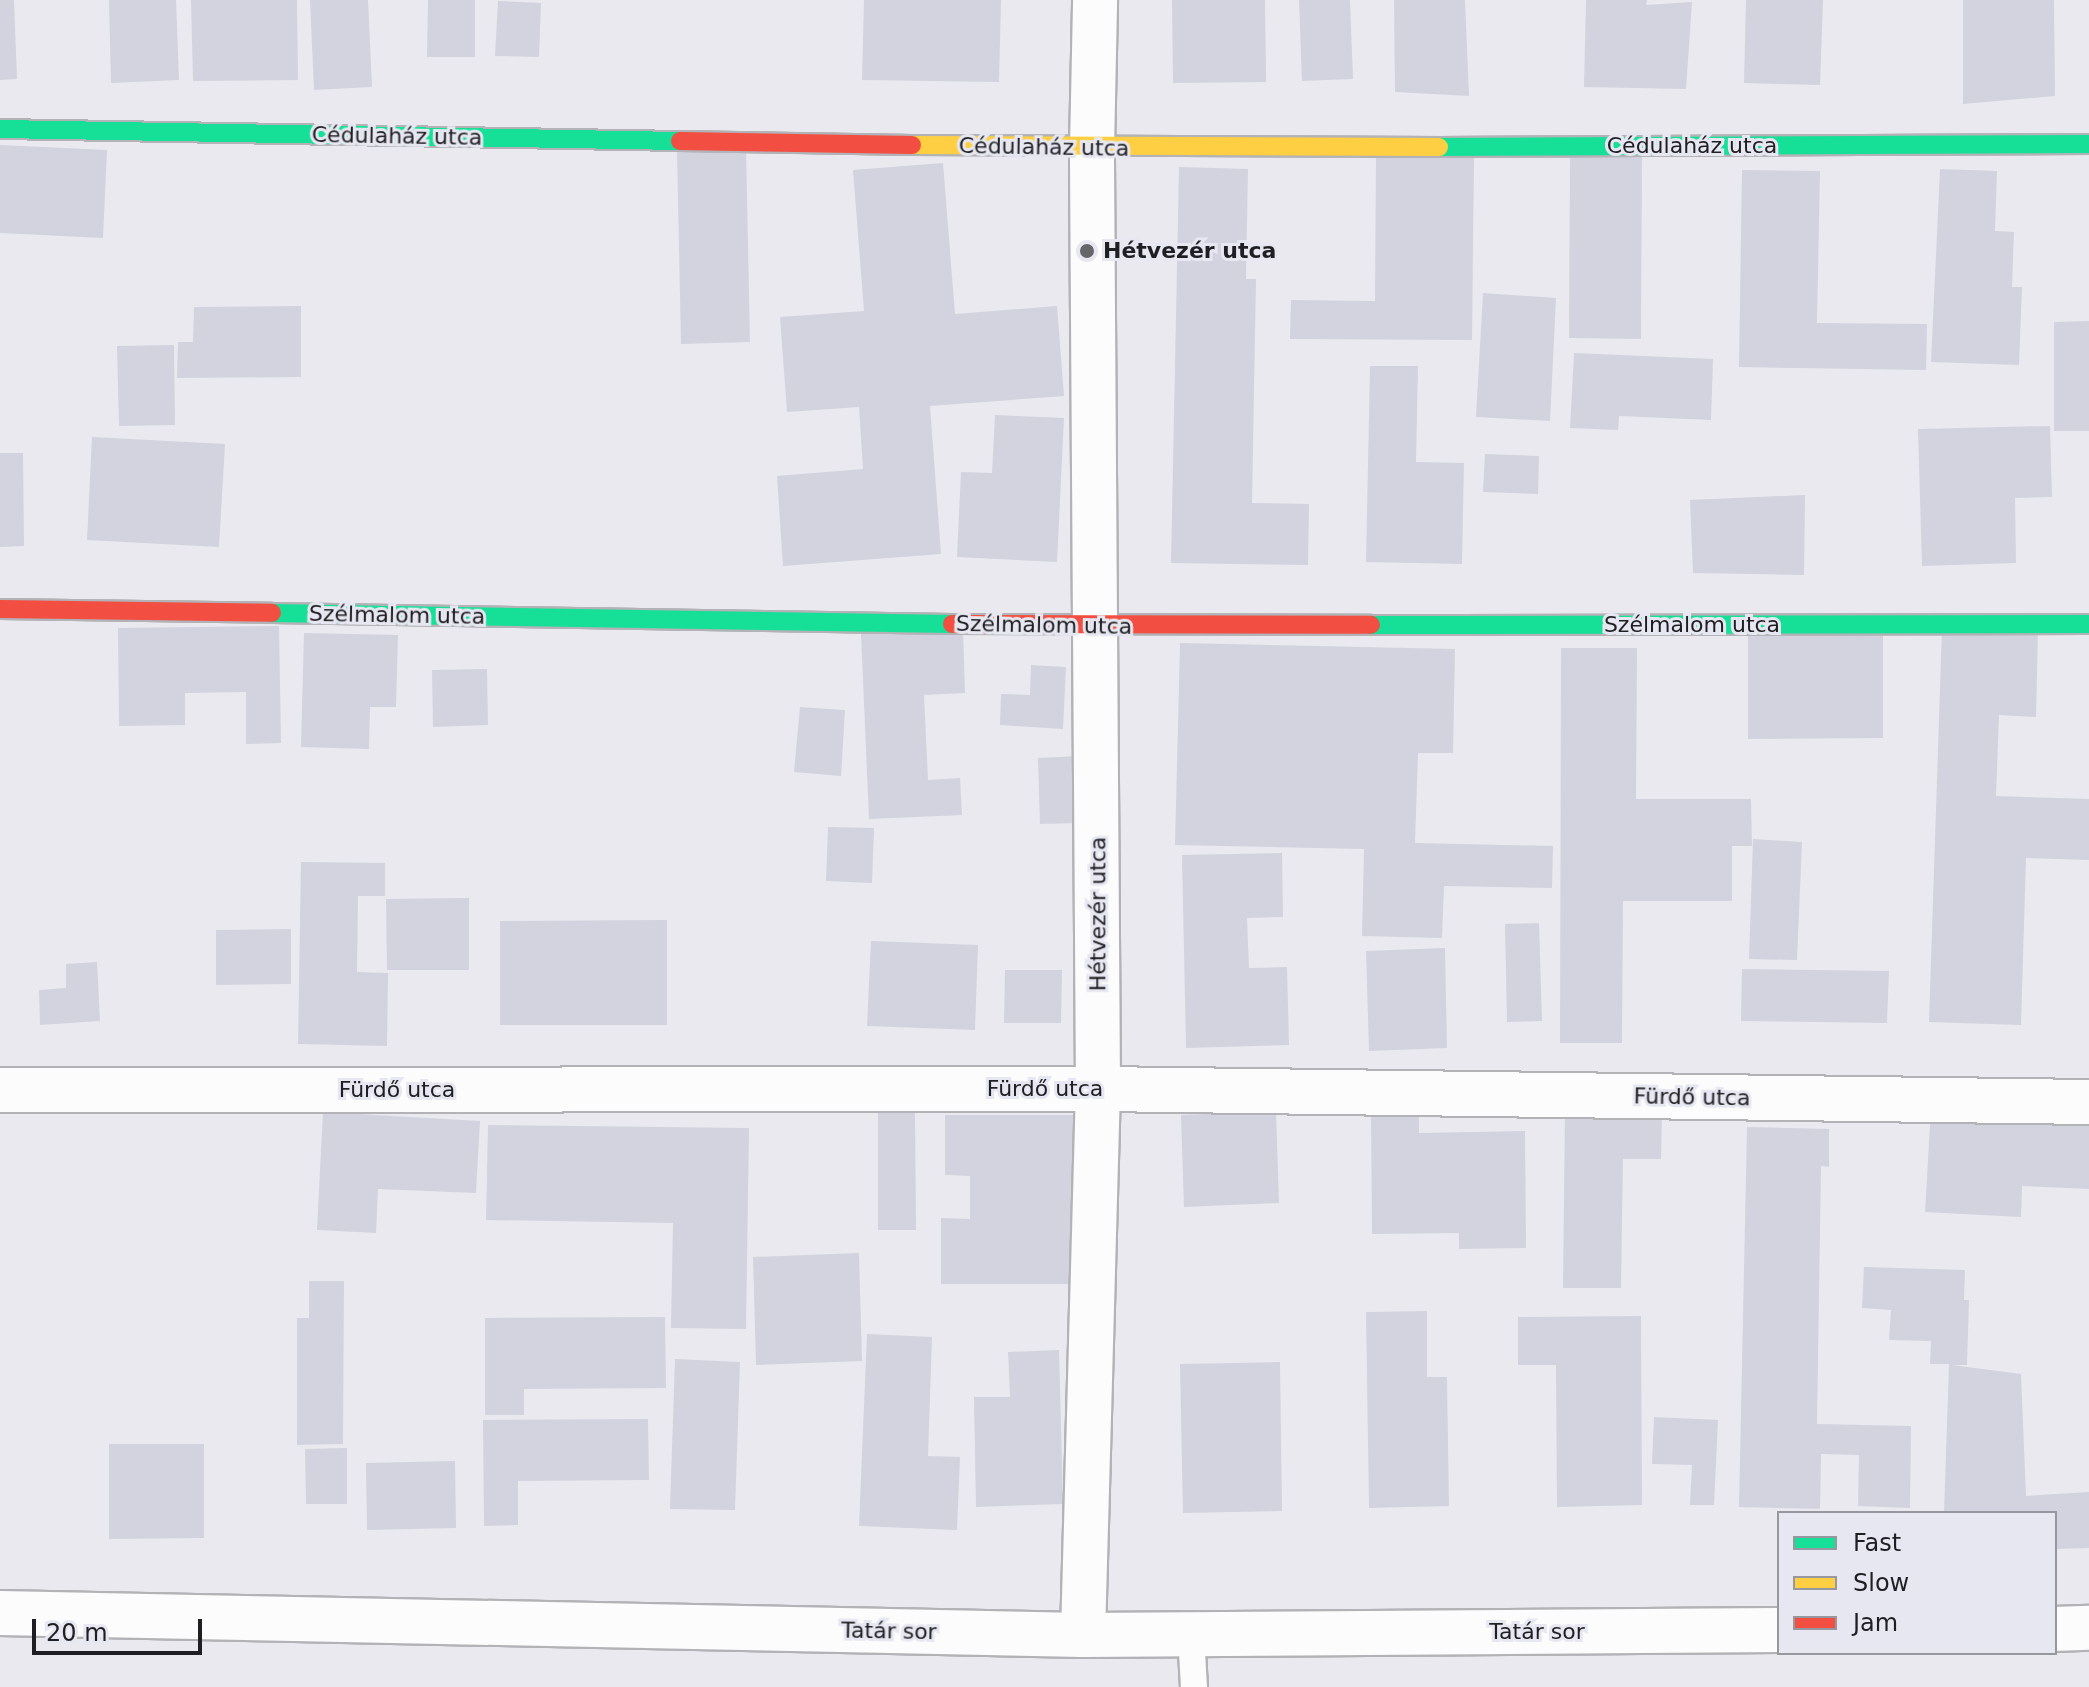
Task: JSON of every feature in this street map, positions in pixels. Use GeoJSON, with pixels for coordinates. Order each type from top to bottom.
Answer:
{"type":"FeatureCollection","features":[{"type":"Feature","properties":{"kind":"street","name":"Hétvezér utca"},"geometry":{"type":"LineString","coordinates":[[1083,1635],[1098,1089],[1098,626],[1092,148],[1095,0]]}},
{"type":"Feature","properties":{"kind":"street","name":"Cédulaház utca"},"geometry":{"type":"LineString","coordinates":[[0,129],[1092,148],[2089,144]]}},
{"type":"Feature","properties":{"kind":"street","name":"Szélmalom utca"},"geometry":{"type":"LineString","coordinates":[[0,609],[1098,626],[2089,624]]}},
{"type":"Feature","properties":{"kind":"street","name":"Fürdő utca"},"geometry":{"type":"LineString","coordinates":[[0,1090],[1098,1089],[2089,1102]]}},
{"type":"Feature","properties":{"kind":"street","name":"Tatár sor"},"geometry":{"type":"LineString","coordinates":[[0,1613],[1083,1635],[1777,1630]]}},
{"type":"Feature","properties":{"kind":"street"},"geometry":{"type":"LineString","coordinates":[[2057,1629],[2089,1628]]}},
{"type":"Feature","properties":{"kind":"lane"},"geometry":{"type":"LineString","coordinates":[[1191,1634],[1194,1687]]}},
{"type":"Feature","properties":{"kind":"building"},"geometry":{"type":"Polygon","coordinates":[[[0,0],[14,0],[17,79],[0,80],[0,0]]]}},
{"type":"Feature","properties":{"kind":"building"},"geometry":{"type":"Polygon","coordinates":[[[109,0],[176,0],[179,80],[111,83],[109,0]]]}},
{"type":"Feature","properties":{"kind":"building"},"geometry":{"type":"Polygon","coordinates":[[[191,0],[297,0],[298,80],[193,81],[191,0]]]}},
{"type":"Feature","properties":{"kind":"building"},"geometry":{"type":"Polygon","coordinates":[[[310,0],[368,0],[372,87],[314,90],[310,0]]]}},
{"type":"Feature","properties":{"kind":"building"},"geometry":{"type":"Polygon","coordinates":[[[428,0],[475,0],[475,57],[427,57],[428,0]]]}},
{"type":"Feature","properties":{"kind":"building"},"geometry":{"type":"Polygon","coordinates":[[[864,0],[1001,0],[999,82],[862,80],[864,0]]]}},
{"type":"Feature","properties":{"kind":"building"},"geometry":{"type":"Polygon","coordinates":[[[1172,0],[1265,0],[1266,82],[1173,83],[1172,0]]]}},
{"type":"Feature","properties":{"kind":"building"},"geometry":{"type":"Polygon","coordinates":[[[1299,0],[1350,0],[1353,79],[1302,81],[1299,0]]]}},
{"type":"Feature","properties":{"kind":"building"},"geometry":{"type":"Polygon","coordinates":[[[1394,0],[1465,0],[1469,96],[1395,92],[1394,0]]]}},
{"type":"Feature","properties":{"kind":"building"},"geometry":{"type":"Polygon","coordinates":[[[1586,0],[1647,0],[1646,5],[1692,2],[1686,89],[1584,87],[1586,0]]]}},
{"type":"Feature","properties":{"kind":"building"},"geometry":{"type":"Polygon","coordinates":[[[1746,0],[1823,0],[1820,85],[1744,83],[1746,0]]]}},
{"type":"Feature","properties":{"kind":"building"},"geometry":{"type":"Polygon","coordinates":[[[1963,0],[2054,0],[2055,96],[1963,104],[1963,0]]]}},
{"type":"Feature","properties":{"kind":"building"},"geometry":{"type":"Polygon","coordinates":[[[498,1],[541,3],[539,57],[495,56],[498,1]]]}},
{"type":"Feature","properties":{"kind":"building"},"geometry":{"type":"Polygon","coordinates":[[[0,145],[107,150],[103,238],[0,233],[0,145]]]}},
{"type":"Feature","properties":{"kind":"building"},"geometry":{"type":"Polygon","coordinates":[[[746,149],[750,342],[681,344],[677,150],[746,149]]]}},
{"type":"Feature","properties":{"kind":"building"},"geometry":{"type":"Polygon","coordinates":[[[1570,150],[1642,151],[1641,339],[1569,338],[1570,150]]]}},
{"type":"Feature","properties":{"kind":"building"},"geometry":{"type":"Polygon","coordinates":[[[1376,156],[1474,157],[1472,340],[1290,339],[1291,300],[1375,301],[1376,156]]]}},
{"type":"Feature","properties":{"kind":"building"},"geometry":{"type":"Polygon","coordinates":[[[943,163],[955,314],[1057,306],[1064,396],[930,406],[941,554],[783,566],[777,476],[863,469],[859,407],[787,412],[780,317],[864,311],[853,170],[943,163]]]}},
{"type":"Feature","properties":{"kind":"building"},"geometry":{"type":"Polygon","coordinates":[[[1179,167],[1248,169],[1246,279],[1256,279],[1252,503],[1309,504],[1308,565],[1171,563],[1179,167]]]}},
{"type":"Feature","properties":{"kind":"building"},"geometry":{"type":"Polygon","coordinates":[[[1940,169],[1997,171],[1995,231],[2014,232],[2012,287],[2022,287],[2019,365],[1931,362],[1940,169]]]}},
{"type":"Feature","properties":{"kind":"building"},"geometry":{"type":"Polygon","coordinates":[[[1742,170],[1820,171],[1817,323],[1927,324],[1926,370],[1739,367],[1742,170]]]}},
{"type":"Feature","properties":{"kind":"building"},"geometry":{"type":"Polygon","coordinates":[[[1483,293],[1556,298],[1550,421],[1476,417],[1483,293]]]}},
{"type":"Feature","properties":{"kind":"building"},"geometry":{"type":"Polygon","coordinates":[[[301,306],[301,377],[177,378],[178,342],[193,342],[194,307],[301,306]]]}},
{"type":"Feature","properties":{"kind":"building"},"geometry":{"type":"Polygon","coordinates":[[[2089,321],[2089,431],[2054,431],[2054,322],[2089,321]]]}},
{"type":"Feature","properties":{"kind":"building"},"geometry":{"type":"Polygon","coordinates":[[[174,345],[175,425],[119,426],[117,346],[174,345]]]}},
{"type":"Feature","properties":{"kind":"building"},"geometry":{"type":"Polygon","coordinates":[[[1574,353],[1713,359],[1711,420],[1619,416],[1618,430],[1570,428],[1574,353]]]}},
{"type":"Feature","properties":{"kind":"building"},"geometry":{"type":"Polygon","coordinates":[[[1370,366],[1418,366],[1416,462],[1464,463],[1462,564],[1366,562],[1370,366]]]}},
{"type":"Feature","properties":{"kind":"building"},"geometry":{"type":"Polygon","coordinates":[[[995,415],[1064,418],[1057,562],[957,557],[961,472],[992,473],[995,415]]]}},
{"type":"Feature","properties":{"kind":"building"},"geometry":{"type":"Polygon","coordinates":[[[2050,426],[2052,497],[2015,498],[2016,563],[1922,566],[1918,429],[2050,426]]]}},
{"type":"Feature","properties":{"kind":"building"},"geometry":{"type":"Polygon","coordinates":[[[92,437],[225,444],[219,547],[87,540],[92,437]]]}},
{"type":"Feature","properties":{"kind":"building"},"geometry":{"type":"Polygon","coordinates":[[[0,453],[23,453],[24,546],[0,547],[0,453]]]}},
{"type":"Feature","properties":{"kind":"building"},"geometry":{"type":"Polygon","coordinates":[[[1485,454],[1539,456],[1538,494],[1483,492],[1485,454]]]}},
{"type":"Feature","properties":{"kind":"building"},"geometry":{"type":"Polygon","coordinates":[[[1805,495],[1804,575],[1693,573],[1690,500],[1805,495]]]}},
{"type":"Feature","properties":{"kind":"building"},"geometry":{"type":"Polygon","coordinates":[[[279,626],[281,743],[246,744],[246,692],[185,693],[185,725],[119,726],[118,628],[279,626]]]}},
{"type":"Feature","properties":{"kind":"building"},"geometry":{"type":"Polygon","coordinates":[[[1942,628],[2038,630],[2036,717],[1999,715],[1996,796],[2089,799],[2089,860],[2026,858],[2021,1025],[1929,1022],[1942,628]]]}},
{"type":"Feature","properties":{"kind":"building"},"geometry":{"type":"Polygon","coordinates":[[[963,629],[965,693],[924,695],[928,780],[960,778],[962,815],[869,819],[861,633],[963,629]]]}},
{"type":"Feature","properties":{"kind":"building"},"geometry":{"type":"Polygon","coordinates":[[[1748,630],[1883,630],[1883,738],[1748,739],[1748,630]]]}},
{"type":"Feature","properties":{"kind":"building"},"geometry":{"type":"Polygon","coordinates":[[[304,633],[398,635],[396,707],[370,707],[369,749],[301,747],[304,633]]]}},
{"type":"Feature","properties":{"kind":"building"},"geometry":{"type":"Polygon","coordinates":[[[1180,643],[1455,649],[1453,753],[1418,753],[1415,843],[1553,846],[1552,888],[1444,886],[1442,938],[1362,936],[1364,849],[1175,845],[1180,643]]]}},
{"type":"Feature","properties":{"kind":"building"},"geometry":{"type":"Polygon","coordinates":[[[1561,648],[1637,648],[1636,799],[1751,799],[1752,846],[1732,846],[1732,901],[1623,901],[1622,1043],[1560,1043],[1561,648]]]}},
{"type":"Feature","properties":{"kind":"building"},"geometry":{"type":"Polygon","coordinates":[[[1031,665],[1066,667],[1063,729],[1000,725],[1001,694],[1030,695],[1031,665]]]}},
{"type":"Feature","properties":{"kind":"building"},"geometry":{"type":"Polygon","coordinates":[[[487,669],[488,725],[433,727],[432,670],[487,669]]]}},
{"type":"Feature","properties":{"kind":"building"},"geometry":{"type":"Polygon","coordinates":[[[800,707],[845,710],[841,776],[794,772],[800,707]]]}},
{"type":"Feature","properties":{"kind":"building"},"geometry":{"type":"Polygon","coordinates":[[[1079,756],[1081,823],[1040,824],[1038,758],[1079,756]]]}},
{"type":"Feature","properties":{"kind":"building"},"geometry":{"type":"Polygon","coordinates":[[[828,827],[874,828],[872,883],[826,881],[828,827]]]}},
{"type":"Feature","properties":{"kind":"building"},"geometry":{"type":"Polygon","coordinates":[[[1753,839],[1802,842],[1797,960],[1749,959],[1753,839]]]}},
{"type":"Feature","properties":{"kind":"building"},"geometry":{"type":"Polygon","coordinates":[[[1282,853],[1283,917],[1247,918],[1249,968],[1287,967],[1289,1045],[1186,1048],[1182,855],[1282,853]]]}},
{"type":"Feature","properties":{"kind":"building"},"geometry":{"type":"Polygon","coordinates":[[[301,862],[385,863],[385,896],[358,896],[357,972],[388,973],[387,1046],[298,1044],[301,862]]]}},
{"type":"Feature","properties":{"kind":"building"},"geometry":{"type":"Polygon","coordinates":[[[469,898],[469,970],[387,970],[386,899],[469,898]]]}},
{"type":"Feature","properties":{"kind":"building"},"geometry":{"type":"Polygon","coordinates":[[[667,920],[667,1025],[500,1025],[500,921],[667,920]]]}},
{"type":"Feature","properties":{"kind":"building"},"geometry":{"type":"Polygon","coordinates":[[[1539,923],[1542,1021],[1507,1022],[1505,924],[1539,923]]]}},
{"type":"Feature","properties":{"kind":"building"},"geometry":{"type":"Polygon","coordinates":[[[291,929],[291,984],[216,985],[216,930],[291,929]]]}},
{"type":"Feature","properties":{"kind":"building"},"geometry":{"type":"Polygon","coordinates":[[[871,941],[978,945],[975,1030],[867,1026],[871,941]]]}},
{"type":"Feature","properties":{"kind":"building"},"geometry":{"type":"Polygon","coordinates":[[[1445,948],[1447,1048],[1369,1051],[1366,951],[1445,948]]]}},
{"type":"Feature","properties":{"kind":"building"},"geometry":{"type":"Polygon","coordinates":[[[97,962],[100,1021],[40,1025],[39,990],[66,988],[66,964],[97,962]]]}},
{"type":"Feature","properties":{"kind":"building"},"geometry":{"type":"Polygon","coordinates":[[[1742,969],[1889,971],[1887,1023],[1741,1021],[1742,969]]]}},
{"type":"Feature","properties":{"kind":"building"},"geometry":{"type":"Polygon","coordinates":[[[1005,970],[1062,970],[1061,1023],[1004,1023],[1005,970]]]}},
{"type":"Feature","properties":{"kind":"building"},"geometry":{"type":"Polygon","coordinates":[[[1931,1108],[2089,1115],[2089,1189],[2022,1186],[2021,1217],[1925,1212],[1931,1108]]]}},
{"type":"Feature","properties":{"kind":"building"},"geometry":{"type":"Polygon","coordinates":[[[1565,1109],[1662,1110],[1661,1159],[1623,1159],[1621,1288],[1563,1288],[1565,1109]]]}},
{"type":"Feature","properties":{"kind":"building"},"geometry":{"type":"Polygon","coordinates":[[[1371,1110],[1419,1110],[1419,1133],[1525,1131],[1526,1248],[1459,1249],[1459,1233],[1372,1234],[1371,1110]]]}},
{"type":"Feature","properties":{"kind":"building"},"geometry":{"type":"Polygon","coordinates":[[[1276,1111],[1279,1203],[1184,1207],[1181,1115],[1276,1111]]]}},
{"type":"Feature","properties":{"kind":"building"},"geometry":{"type":"Polygon","coordinates":[[[323,1112],[480,1121],[476,1193],[378,1189],[376,1233],[317,1230],[323,1112]]]}},
{"type":"Feature","properties":{"kind":"building"},"geometry":{"type":"Polygon","coordinates":[[[878,1113],[915,1113],[916,1230],[878,1230],[878,1113]]]}},
{"type":"Feature","properties":{"kind":"building"},"geometry":{"type":"Polygon","coordinates":[[[945,1115],[1074,1115],[1074,1284],[941,1284],[941,1218],[970,1219],[970,1176],[945,1175],[945,1115]]]}},
{"type":"Feature","properties":{"kind":"building"},"geometry":{"type":"Polygon","coordinates":[[[488,1125],[749,1128],[746,1329],[671,1328],[673,1223],[486,1220],[488,1125]]]}},
{"type":"Feature","properties":{"kind":"building"},"geometry":{"type":"Polygon","coordinates":[[[1747,1127],[1829,1129],[1829,1167],[1821,1166],[1817,1424],[1911,1426],[1910,1508],[1858,1506],[1859,1455],[1821,1454],[1820,1509],[1739,1507],[1747,1127]]]}},
{"type":"Feature","properties":{"kind":"building"},"geometry":{"type":"Polygon","coordinates":[[[859,1253],[862,1361],[756,1365],[753,1257],[859,1253]]]}},
{"type":"Feature","properties":{"kind":"building"},"geometry":{"type":"Polygon","coordinates":[[[1864,1267],[1965,1270],[1964,1300],[1969,1300],[1967,1365],[1952,1365],[2021,1374],[2026,1496],[2089,1492],[2089,1548],[2057,1549],[2057,1511],[1944,1511],[1949,1364],[1930,1364],[1931,1341],[1889,1340],[1891,1310],[1862,1308],[1864,1267]]]}},
{"type":"Feature","properties":{"kind":"building"},"geometry":{"type":"Polygon","coordinates":[[[309,1281],[344,1281],[343,1444],[297,1445],[297,1318],[309,1318],[309,1281]]]}},
{"type":"Feature","properties":{"kind":"building"},"geometry":{"type":"Polygon","coordinates":[[[1427,1311],[1427,1377],[1447,1377],[1449,1506],[1369,1508],[1366,1312],[1427,1311]]]}},
{"type":"Feature","properties":{"kind":"building"},"geometry":{"type":"Polygon","coordinates":[[[1641,1316],[1642,1505],[1557,1507],[1556,1365],[1518,1365],[1518,1317],[1641,1316]]]}},
{"type":"Feature","properties":{"kind":"building"},"geometry":{"type":"Polygon","coordinates":[[[665,1317],[666,1388],[524,1389],[524,1415],[485,1415],[485,1318],[665,1317]]]}},
{"type":"Feature","properties":{"kind":"building"},"geometry":{"type":"Polygon","coordinates":[[[867,1334],[932,1337],[928,1456],[960,1457],[957,1530],[859,1526],[867,1334]]]}},
{"type":"Feature","properties":{"kind":"building"},"geometry":{"type":"Polygon","coordinates":[[[1059,1350],[1063,1504],[976,1507],[974,1397],[1010,1397],[1008,1352],[1059,1350]]]}},
{"type":"Feature","properties":{"kind":"building"},"geometry":{"type":"Polygon","coordinates":[[[675,1359],[740,1362],[735,1510],[670,1509],[675,1359]]]}},
{"type":"Feature","properties":{"kind":"building"},"geometry":{"type":"Polygon","coordinates":[[[1280,1362],[1282,1511],[1183,1513],[1180,1364],[1280,1362]]]}},
{"type":"Feature","properties":{"kind":"building"},"geometry":{"type":"Polygon","coordinates":[[[1654,1417],[1718,1420],[1714,1505],[1690,1505],[1692,1465],[1652,1464],[1654,1417]]]}},
{"type":"Feature","properties":{"kind":"building"},"geometry":{"type":"Polygon","coordinates":[[[648,1419],[649,1480],[518,1481],[518,1525],[484,1526],[483,1420],[648,1419]]]}},
{"type":"Feature","properties":{"kind":"building"},"geometry":{"type":"Polygon","coordinates":[[[109,1444],[204,1444],[204,1538],[109,1539],[109,1444]]]}},
{"type":"Feature","properties":{"kind":"building"},"geometry":{"type":"Polygon","coordinates":[[[347,1448],[347,1504],[306,1504],[305,1449],[347,1448]]]}},
{"type":"Feature","properties":{"kind":"building"},"geometry":{"type":"Polygon","coordinates":[[[455,1461],[456,1528],[367,1530],[366,1463],[455,1461]]]}},
{"type":"Feature","properties":{"kind":"traffic: fast"},"geometry":{"type":"LineString","coordinates":[[0,129],[680,141]]}},
{"type":"Feature","properties":{"kind":"traffic: fast"},"geometry":{"type":"LineString","coordinates":[[1439,147],[2089,144]]}},
{"type":"Feature","properties":{"kind":"traffic: fast"},"geometry":{"type":"LineString","coordinates":[[272,613],[952,624]]}},
{"type":"Feature","properties":{"kind":"traffic: fast"},"geometry":{"type":"LineString","coordinates":[[1371,625],[2089,624]]}},
{"type":"Feature","properties":{"kind":"traffic: slow"},"geometry":{"type":"LineString","coordinates":[[912,145],[1439,147]]}},
{"type":"Feature","properties":{"kind":"traffic: jam"},"geometry":{"type":"LineString","coordinates":[[680,141],[912,145]]}},
{"type":"Feature","properties":{"kind":"traffic: jam"},"geometry":{"type":"LineString","coordinates":[[0,609],[272,613]]}},
{"type":"Feature","properties":{"kind":"traffic: jam"},"geometry":{"type":"LineString","coordinates":[[952,624],[1371,625]]}},
{"type":"Feature","properties":{"kind":"place","name":"Hétvezér utca"},"geometry":{"type":"Point","coordinates":[1087,251]}}]}
